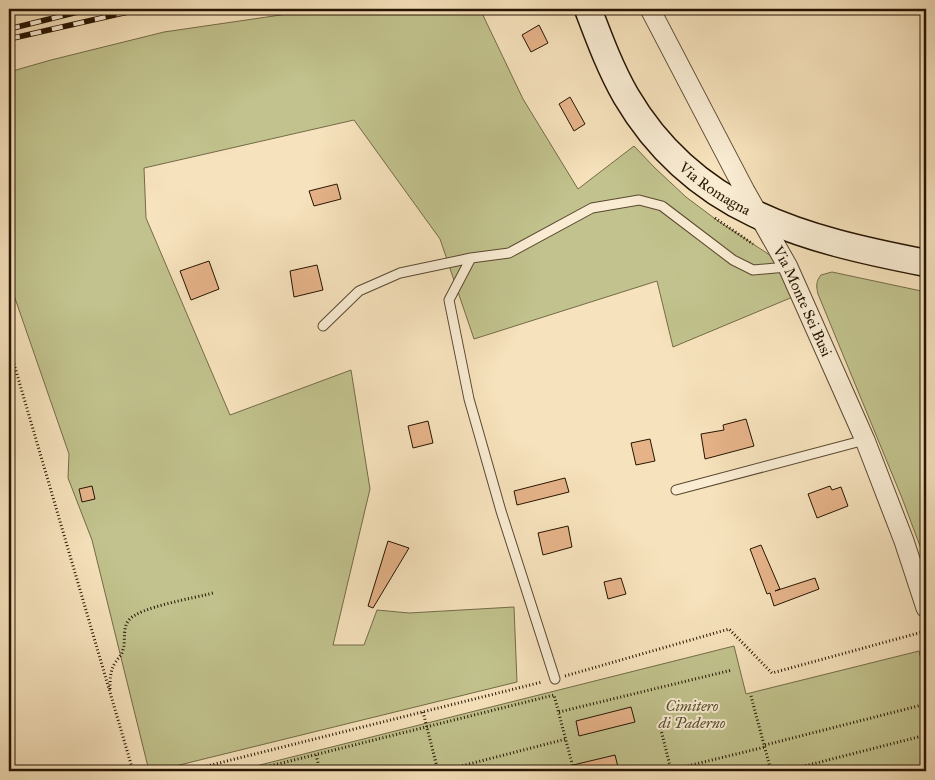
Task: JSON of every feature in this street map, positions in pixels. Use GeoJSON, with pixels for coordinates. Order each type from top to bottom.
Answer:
{"type":"FeatureCollection","features":[{"type":"Feature","properties":{"kind":"main road","name":"Via Romagna"},"geometry":{"type":"LineString","coordinates":[[588,9],[618,82],[634,108],[655,138],[678,163],[708,187],[760,218],[828,242],[926,263]]}},
{"type":"Feature","properties":{"kind":"street","name":"Via Monte Sei Busi"},"geometry":{"type":"LineString","coordinates":[[650,9],[760,218],[788,267],[865,440],[904,541],[926,608]]}},
{"type":"Feature","properties":{"kind":"lane"},"geometry":{"type":"LineString","coordinates":[[323,326],[359,291],[400,273],[471,258],[509,253],[592,208],[639,200],[662,206],[733,260],[753,270],[788,267]]}},
{"type":"Feature","properties":{"kind":"lane"},"geometry":{"type":"LineString","coordinates":[[471,258],[449,300],[469,399],[501,511],[554,679]]}},
{"type":"Feature","properties":{"kind":"lane"},"geometry":{"type":"LineString","coordinates":[[676,490],[865,440]]}},
{"type":"Feature","properties":{"kind":"path"},"geometry":{"type":"LineString","coordinates":[[9,346],[132,771]]}},
{"type":"Feature","properties":{"kind":"path"},"geometry":{"type":"LineString","coordinates":[[109,692],[110,673],[114,663],[123,652],[125,629],[128,621],[144,610],[213,593]]}},
{"type":"Feature","properties":{"kind":"path"},"geometry":{"type":"LineString","coordinates":[[198,771],[200,768],[215,764],[554,679],[729,629],[772,673],[926,631]]}},
{"type":"Feature","properties":{"kind":"path"},"geometry":{"type":"LineString","coordinates":[[559,712],[732,670]]}},
{"type":"Feature","properties":{"kind":"path"},"geometry":{"type":"LineString","coordinates":[[250,771],[554,694],[574,771]]}},
{"type":"Feature","properties":{"kind":"path"},"geometry":{"type":"LineString","coordinates":[[751,696],[771,771]]}},
{"type":"Feature","properties":{"kind":"path"},"geometry":{"type":"LineString","coordinates":[[659,722],[671,770],[926,704]]}},
{"type":"Feature","properties":{"kind":"path"},"geometry":{"type":"LineString","coordinates":[[422,712],[438,771]]}},
{"type":"Feature","properties":{"kind":"path"},"geometry":{"type":"LineString","coordinates":[[785,771],[926,735]]}},
{"type":"Feature","properties":{"kind":"path"},"geometry":{"type":"LineString","coordinates":[[442,771],[566,739]]}},
{"type":"Feature","properties":{"kind":"path"},"geometry":{"type":"LineString","coordinates":[[316,755],[320,771]]}},
{"type":"Feature","properties":{"kind":"path"},"geometry":{"type":"LineString","coordinates":[[912,771],[926,768]]}},
{"type":"Feature","properties":{"kind":"green space"},"geometry":{"type":"Polygon","coordinates":[[[322,9],[480,9],[523,99],[578,189],[634,146],[686,197],[718,221],[788,267],[800,294],[673,347],[657,281],[474,339],[440,239],[354,120],[144,168],[146,218],[230,415],[351,370],[370,489],[333,645],[364,645],[377,610],[409,613],[514,607],[517,682],[149,771],[92,540],[68,478],[69,454],[9,281],[9,72],[164,32],[322,9]]]}},
{"type":"Feature","properties":{"kind":"green space"},"geometry":{"type":"Polygon","coordinates":[[[832,272],[926,292],[926,562],[902,498],[818,294],[817,284],[819,277],[832,272]]]}},
{"type":"Feature","properties":{"kind":"green space","name":"Cimitero di Paderno"},"geometry":{"type":"Polygon","coordinates":[[[734,646],[746,694],[919,651],[926,681],[926,771],[236,771],[734,646]]]}},
{"type":"Feature","properties":{"kind":"building"},"geometry":{"type":"Polygon","coordinates":[[[539,25],[548,43],[531,52],[522,35],[539,25]]]}},
{"type":"Feature","properties":{"kind":"building"},"geometry":{"type":"Polygon","coordinates":[[[570,97],[585,124],[574,131],[559,104],[570,97]]]}},
{"type":"Feature","properties":{"kind":"building"},"geometry":{"type":"Polygon","coordinates":[[[337,184],[341,199],[314,206],[309,191],[337,184]]]}},
{"type":"Feature","properties":{"kind":"building"},"geometry":{"type":"Polygon","coordinates":[[[209,261],[219,289],[191,300],[180,271],[209,261]]]}},
{"type":"Feature","properties":{"kind":"building"},"geometry":{"type":"Polygon","coordinates":[[[317,265],[323,290],[294,297],[290,271],[317,265]]]}},
{"type":"Feature","properties":{"kind":"building"},"geometry":{"type":"Polygon","coordinates":[[[746,419],[754,446],[705,459],[701,434],[724,430],[723,425],[746,419]]]}},
{"type":"Feature","properties":{"kind":"building"},"geometry":{"type":"Polygon","coordinates":[[[428,421],[433,443],[413,448],[408,426],[428,421]]]}},
{"type":"Feature","properties":{"kind":"building"},"geometry":{"type":"Polygon","coordinates":[[[650,439],[655,461],[636,465],[631,443],[650,439]]]}},
{"type":"Feature","properties":{"kind":"building"},"geometry":{"type":"Polygon","coordinates":[[[565,478],[569,492],[517,505],[514,491],[565,478]]]}},
{"type":"Feature","properties":{"kind":"building"},"geometry":{"type":"Polygon","coordinates":[[[92,486],[95,499],[82,502],[79,489],[92,486]]]}},
{"type":"Feature","properties":{"kind":"building"},"geometry":{"type":"Polygon","coordinates":[[[830,486],[832,490],[841,487],[848,506],[817,518],[808,494],[830,486]]]}},
{"type":"Feature","properties":{"kind":"building"},"geometry":{"type":"Polygon","coordinates":[[[568,526],[572,547],[543,555],[538,533],[568,526]]]}},
{"type":"Feature","properties":{"kind":"building"},"geometry":{"type":"Polygon","coordinates":[[[388,541],[409,548],[373,608],[368,606],[388,541]]]}},
{"type":"Feature","properties":{"kind":"building"},"geometry":{"type":"Polygon","coordinates":[[[761,545],[780,589],[775,591],[815,578],[819,589],[774,606],[770,593],[767,594],[750,549],[761,545]]]}},
{"type":"Feature","properties":{"kind":"building"},"geometry":{"type":"Polygon","coordinates":[[[621,578],[626,594],[608,599],[604,582],[621,578]]]}},
{"type":"Feature","properties":{"kind":"building"},"geometry":{"type":"Polygon","coordinates":[[[631,707],[635,722],[579,736],[576,721],[631,707]]]}},
{"type":"Feature","properties":{"kind":"building"},"geometry":{"type":"Polygon","coordinates":[[[615,755],[619,771],[570,771],[569,766],[615,755]]]}},
{"type":"Feature","properties":{"kind":"railway"},"geometry":{"type":"LineString","coordinates":[[9,29],[90,9]]}},
{"type":"Feature","properties":{"kind":"railway"},"geometry":{"type":"LineString","coordinates":[[9,39],[141,9]]}}]}
